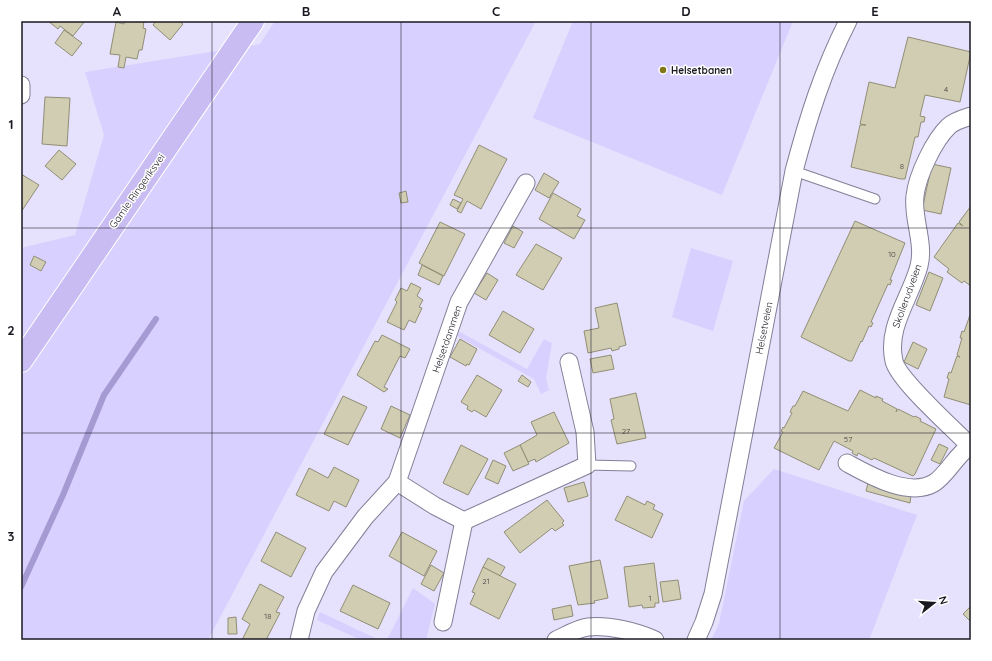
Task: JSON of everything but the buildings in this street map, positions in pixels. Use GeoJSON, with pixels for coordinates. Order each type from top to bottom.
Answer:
{"type":"FeatureCollection","features":[{"type":"Feature","properties":{"kind":"main road","name":"Gamle Ringeriksvei"},"geometry":{"type":"LineString","coordinates":[[21,361],[253,21]]}},
{"type":"Feature","properties":{"kind":"street","name":"Helsetveien"},"geometry":{"type":"LineString","coordinates":[[696,640],[704,622],[713,594],[794,171],[809,115],[830,58],[848,21]]}},
{"type":"Feature","properties":{"kind":"street"},"geometry":{"type":"LineString","coordinates":[[21,85],[21,95]]}},
{"type":"Feature","properties":{"kind":"street","name":"Skollerudveien"},"geometry":{"type":"LineString","coordinates":[[847,463],[880,480],[905,486],[922,487],[935,482],[961,452],[971,446],[902,377],[894,362],[891,347],[894,331],[920,264],[915,196],[922,172],[932,148],[949,125],[971,116]]}},
{"type":"Feature","properties":{"kind":"street","name":"Helsetdammen"},"geometry":{"type":"LineString","coordinates":[[299,640],[306,611],[324,572],[366,516],[397,482],[459,302],[526,183]]}},
{"type":"Feature","properties":{"kind":"street"},"geometry":{"type":"LineString","coordinates":[[464,521],[587,465],[585,432],[569,362]]}},
{"type":"Feature","properties":{"kind":"street"},"geometry":{"type":"LineString","coordinates":[[397,482],[435,506],[464,521]]}},
{"type":"Feature","properties":{"kind":"street"},"geometry":{"type":"LineString","coordinates":[[443,622],[464,521]]}},
{"type":"Feature","properties":{"kind":"street"},"geometry":{"type":"LineString","coordinates":[[556,640],[586,627],[611,628],[644,635],[655,640]]}},
{"type":"Feature","properties":{"kind":"lane"},"geometry":{"type":"LineString","coordinates":[[794,171],[875,199]]}},
{"type":"Feature","properties":{"kind":"lane"},"geometry":{"type":"LineString","coordinates":[[587,465],[631,466]]}},
{"type":"Feature","properties":{"kind":"shaded area"},"geometry":{"type":"Polygon","coordinates":[[[275,21],[536,21],[208,640],[21,640],[21,248],[75,235],[104,135],[85,72],[260,44],[275,21]]]}},
{"type":"Feature","properties":{"kind":"shaded area","name":"Helsetbanen"},"geometry":{"type":"Polygon","coordinates":[[[573,21],[793,21],[722,195],[533,118],[573,21]]]}},
{"type":"Feature","properties":{"kind":"shaded area"},"geometry":{"type":"Polygon","coordinates":[[[691,248],[733,261],[713,331],[672,317],[691,248]]]}},
{"type":"Feature","properties":{"kind":"shaded area"},"geometry":{"type":"Polygon","coordinates":[[[460,332],[527,369],[544,339],[552,343],[546,378],[549,390],[541,394],[534,379],[457,336],[460,332]]]}},
{"type":"Feature","properties":{"kind":"shaded area"},"geometry":{"type":"Polygon","coordinates":[[[774,469],[917,515],[869,640],[711,640],[719,624],[744,501],[774,469]]]}},
{"type":"Feature","properties":{"kind":"shaded area"},"geometry":{"type":"Polygon","coordinates":[[[413,588],[435,604],[426,640],[387,640],[413,588]]]}},
{"type":"Feature","properties":{"kind":"shaded area"},"geometry":{"type":"Polygon","coordinates":[[[320,612],[379,640],[361,640],[317,620],[320,612]]]}},
{"type":"Feature","properties":{"kind":"waterway"},"geometry":{"type":"LineString","coordinates":[[21,587],[63,495],[104,395],[156,319]]}},
{"type":"Feature","properties":{"kind":"place","name":"Helsetbanen"},"geometry":{"type":"Point","coordinates":[663,70]}}]}
